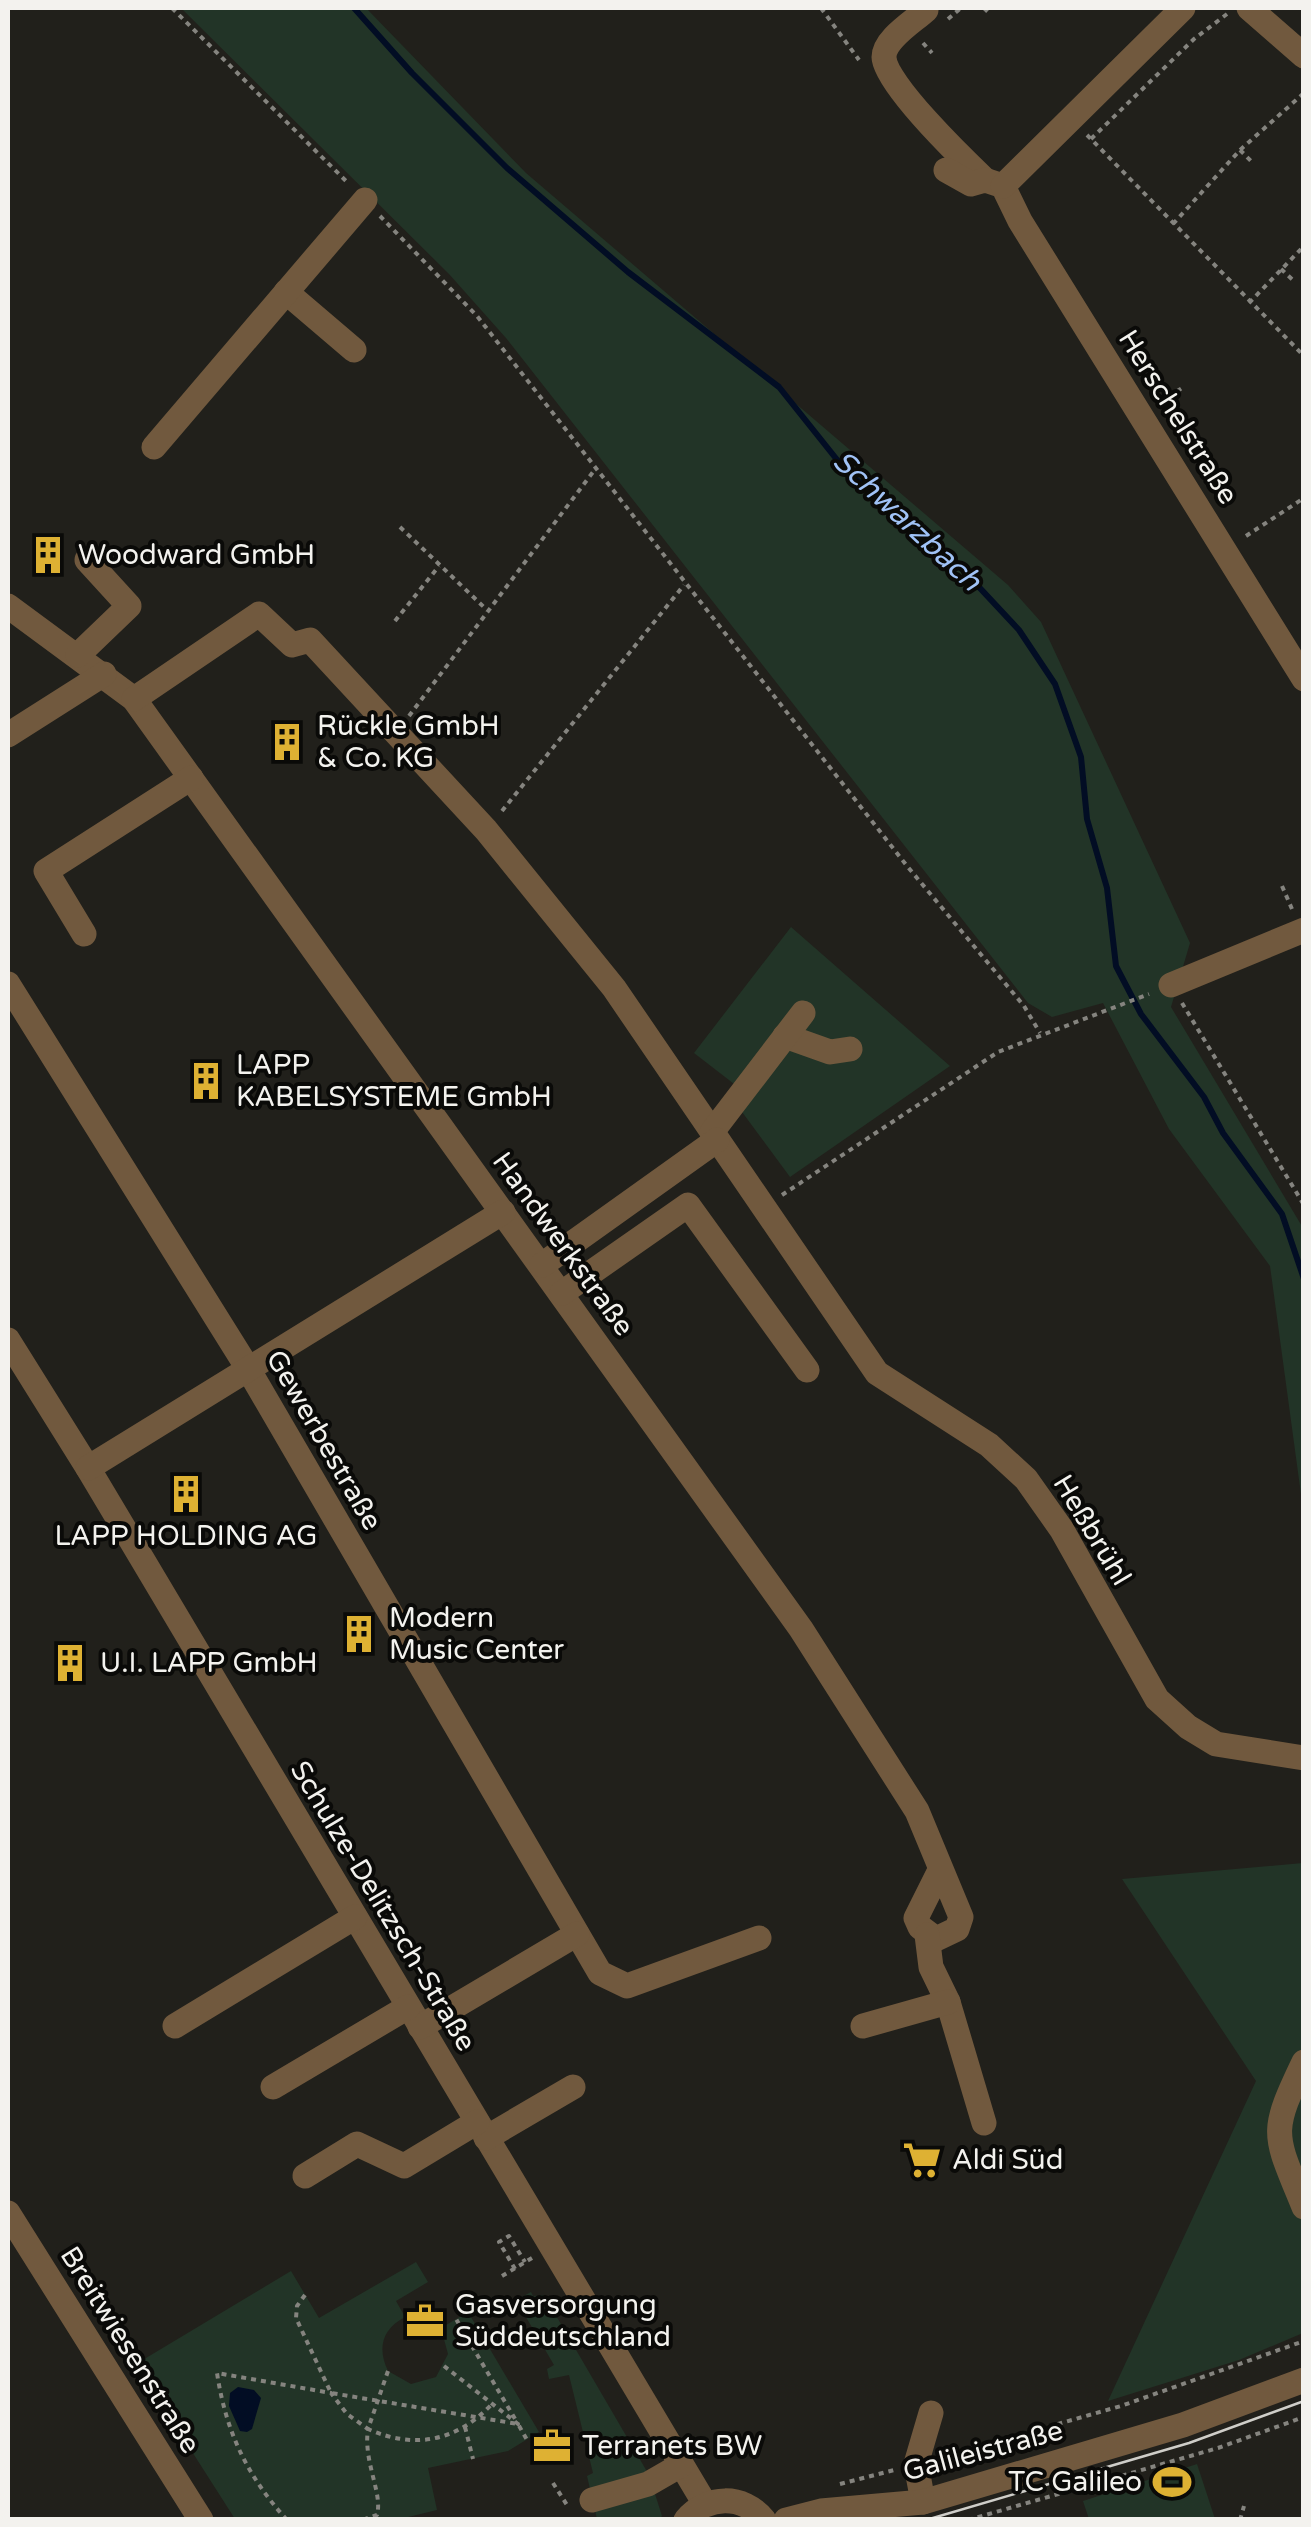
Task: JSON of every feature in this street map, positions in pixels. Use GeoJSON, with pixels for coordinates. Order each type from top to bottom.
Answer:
{"type":"FeatureCollection","features":[{"type":"Feature","properties":{"kind":"street"},"geometry":{"type":"LineString","coordinates":[[946,170],[971,184],[994,183],[1070,117],[1183,8]]}},
{"type":"Feature","properties":{"kind":"street"},"geometry":{"type":"LineString","coordinates":[[1249,8],[1304,56]]}},
{"type":"Feature","properties":{"kind":"street","name":"Herschelstraße"},"geometry":{"type":"LineString","coordinates":[[926,10],[889,43],[886,64],[897,84],[994,183],[1020,220],[1304,679]]}},
{"type":"Feature","properties":{"kind":"street"},"geometry":{"type":"LineString","coordinates":[[154,447],[364,200]]}},
{"type":"Feature","properties":{"kind":"street"},"geometry":{"type":"LineString","coordinates":[[286,292],[354,350]]}},
{"type":"Feature","properties":{"kind":"street"},"geometry":{"type":"LineString","coordinates":[[78,655],[129,606],[87,560]]}},
{"type":"Feature","properties":{"kind":"street","name":"Handwerkstraße"},"geometry":{"type":"LineString","coordinates":[[8,606],[134,699],[562,1293],[861,1718],[916,1812],[940,1870],[957,1899],[961,1917],[950,1934],[936,1938],[927,1935]]}},
{"type":"Feature","properties":{"kind":"street","name":"Heßbrühl"},"geometry":{"type":"LineString","coordinates":[[134,699],[260,614],[292,644],[310,640],[486,830],[614,988],[714,1136],[767,1206],[877,1373],[990,1444],[1026,1480],[1062,1530],[1158,1699],[1188,1727],[1216,1744],[1304,1758]]}},
{"type":"Feature","properties":{"kind":"street"},"geometry":{"type":"LineString","coordinates":[[8,735],[104,674]]}},
{"type":"Feature","properties":{"kind":"street"},"geometry":{"type":"LineString","coordinates":[[84,934],[46,872],[191,778]]}},
{"type":"Feature","properties":{"kind":"street"},"geometry":{"type":"LineString","coordinates":[[1159,990],[1304,930]]}},
{"type":"Feature","properties":{"kind":"street","name":"Gewerbestraße"},"geometry":{"type":"LineString","coordinates":[[8,984],[247,1367],[600,1972],[627,1986],[758,1938]]}},
{"type":"Feature","properties":{"kind":"street"},"geometry":{"type":"LineString","coordinates":[[542,1265],[667,1176],[714,1136],[804,1013]]}},
{"type":"Feature","properties":{"kind":"street"},"geometry":{"type":"LineString","coordinates":[[786,1036],[830,1052],[850,1048]]}},
{"type":"Feature","properties":{"kind":"street"},"geometry":{"type":"LineString","coordinates":[[667,1176],[806,1370]]}},
{"type":"Feature","properties":{"kind":"street"},"geometry":{"type":"LineString","coordinates":[[562,1293],[688,1205]]}},
{"type":"Feature","properties":{"kind":"street"},"geometry":{"type":"LineString","coordinates":[[88,1468],[502,1212]]}},
{"type":"Feature","properties":{"kind":"street","name":"Schulze-Delitzsch-Straße"},"geometry":{"type":"LineString","coordinates":[[8,1340],[681,2465],[695,2512]]}},
{"type":"Feature","properties":{"kind":"street"},"geometry":{"type":"LineString","coordinates":[[940,1870],[916,1918],[927,1935],[931,1967],[948,2002],[984,2123]]}},
{"type":"Feature","properties":{"kind":"street"},"geometry":{"type":"LineString","coordinates":[[175,2026],[355,1917]]}},
{"type":"Feature","properties":{"kind":"street"},"geometry":{"type":"LineString","coordinates":[[273,2087],[576,1934]]}},
{"type":"Feature","properties":{"kind":"street"},"geometry":{"type":"LineString","coordinates":[[863,2026],[948,2002]]}},
{"type":"Feature","properties":{"kind":"street"},"geometry":{"type":"LineString","coordinates":[[1304,2062],[1278,2116],[1279,2146],[1304,2206]]}},
{"type":"Feature","properties":{"kind":"street"},"geometry":{"type":"LineString","coordinates":[[305,2176],[357,2144],[404,2166],[573,2087]]}},
{"type":"Feature","properties":{"kind":"street","name":"Breitwiesenstraße"},"geometry":{"type":"LineString","coordinates":[[8,2213],[201,2520]]}},
{"type":"Feature","properties":{"kind":"street","name":"Galileistraße"},"geometry":{"type":"LineString","coordinates":[[786,2520],[838,2509],[922,2502],[1183,2424],[1304,2380]]}},
{"type":"Feature","properties":{"kind":"street"},"geometry":{"type":"LineString","coordinates":[[922,2502],[916,2464],[932,2413]]}},
{"type":"Feature","properties":{"kind":"street"},"geometry":{"type":"LineString","coordinates":[[580,2502],[648,2484],[681,2465]]}},
{"type":"Feature","properties":{"kind":"street"},"geometry":{"type":"LineString","coordinates":[[695,2512],[740,2502],[764,2520]]}},
{"type":"Feature","properties":{"kind":"path"},"geometry":{"type":"LineString","coordinates":[[172,8],[478,316],[907,866],[1024,1006],[1040,1034]]}},
{"type":"Feature","properties":{"kind":"path"},"geometry":{"type":"LineString","coordinates":[[913,52],[961,8]]}},
{"type":"Feature","properties":{"kind":"path"},"geometry":{"type":"LineString","coordinates":[[984,8],[990,14]]}},
{"type":"Feature","properties":{"kind":"path"},"geometry":{"type":"LineString","coordinates":[[1091,140],[1160,71],[1234,8]]}},
{"type":"Feature","properties":{"kind":"path"},"geometry":{"type":"LineString","coordinates":[[1199,37],[1206,42]]}},
{"type":"Feature","properties":{"kind":"path"},"geometry":{"type":"LineString","coordinates":[[923,43],[932,53]]}},
{"type":"Feature","properties":{"kind":"path"},"geometry":{"type":"LineString","coordinates":[[1160,71],[1168,79]]}},
{"type":"Feature","properties":{"kind":"path"},"geometry":{"type":"LineString","coordinates":[[1173,224],[1240,150],[1304,93]]}},
{"type":"Feature","properties":{"kind":"path"},"geometry":{"type":"LineString","coordinates":[[1126,105],[1134,113]]}},
{"type":"Feature","properties":{"kind":"path"},"geometry":{"type":"LineString","coordinates":[[1070,117],[1304,356]]}},
{"type":"Feature","properties":{"kind":"path"},"geometry":{"type":"LineString","coordinates":[[1276,118],[1284,127]]}},
{"type":"Feature","properties":{"kind":"path"},"geometry":{"type":"LineString","coordinates":[[1240,150],[1251,160]]}},
{"type":"Feature","properties":{"kind":"path"},"geometry":{"type":"LineString","coordinates":[[1207,187],[1215,196]]}},
{"type":"Feature","properties":{"kind":"path"},"geometry":{"type":"LineString","coordinates":[[1248,302],[1304,246]]}},
{"type":"Feature","properties":{"kind":"path"},"geometry":{"type":"LineString","coordinates":[[1281,269],[1294,281]]}},
{"type":"Feature","properties":{"kind":"path"},"geometry":{"type":"LineString","coordinates":[[397,731],[596,468]]}},
{"type":"Feature","properties":{"kind":"path"},"geometry":{"type":"LineString","coordinates":[[1224,549],[1304,498]]}},
{"type":"Feature","properties":{"kind":"path"},"geometry":{"type":"LineString","coordinates":[[400,528],[489,612]]}},
{"type":"Feature","properties":{"kind":"path"},"geometry":{"type":"LineString","coordinates":[[396,622],[440,565]]}},
{"type":"Feature","properties":{"kind":"path"},"geometry":{"type":"LineString","coordinates":[[486,830],[685,584]]}},
{"type":"Feature","properties":{"kind":"path"},"geometry":{"type":"LineString","coordinates":[[767,1206],[946,1084],[1040,1034],[1159,990],[1304,1205]]}},
{"type":"Feature","properties":{"kind":"path"},"geometry":{"type":"LineString","coordinates":[[502,2276],[525,2262],[509,2236],[499,2242],[515,2268]]}},
{"type":"Feature","properties":{"kind":"path"},"geometry":{"type":"LineString","coordinates":[[305,2295],[296,2306],[296,2318],[331,2393],[347,2414],[368,2430],[414,2442],[451,2436],[492,2404]]}},
{"type":"Feature","properties":{"kind":"path"},"geometry":{"type":"LineString","coordinates":[[456,2319],[527,2440]]}},
{"type":"Feature","properties":{"kind":"path"},"geometry":{"type":"LineString","coordinates":[[833,2486],[1121,2406],[1304,2341]]}},
{"type":"Feature","properties":{"kind":"path"},"geometry":{"type":"LineString","coordinates":[[444,2366],[518,2424]]}},
{"type":"Feature","properties":{"kind":"path"},"geometry":{"type":"LineString","coordinates":[[362,2520],[377,2517],[380,2503],[365,2450],[388,2371]]}},
{"type":"Feature","properties":{"kind":"path"},"geometry":{"type":"LineString","coordinates":[[286,2520],[238,2453],[223,2411],[218,2373],[518,2424]]}},
{"type":"Feature","properties":{"kind":"path"},"geometry":{"type":"LineString","coordinates":[[968,2520],[1218,2448],[1304,2418]]}},
{"type":"Feature","properties":{"kind":"path"},"geometry":{"type":"LineString","coordinates":[[465,2427],[473,2459]]}},
{"type":"Feature","properties":{"kind":"path"},"geometry":{"type":"LineString","coordinates":[[553,2482],[580,2502]]}},
{"type":"Feature","properties":{"kind":"path"},"geometry":{"type":"LineString","coordinates":[[1240,2520],[1244,2506]]}},
{"type":"Feature","properties":{"kind":"green space"},"geometry":{"type":"Polygon","coordinates":[[[181,8],[366,8],[526,173],[1008,585],[1041,622],[1190,943],[1171,1007],[1303,1228],[1303,1509],[1270,1266],[1169,1129],[1103,1003],[1052,1017],[1028,1003],[506,338],[449,274],[181,8]]]}},
{"type":"Feature","properties":{"kind":"green space"},"geometry":{"type":"Polygon","coordinates":[[[791,927],[950,1066],[790,1177],[731,1097],[738,1087],[694,1053],[791,927]]]}},
{"type":"Feature","properties":{"kind":"green space"},"geometry":{"type":"Polygon","coordinates":[[[1303,1863],[1303,2333],[1239,2360],[1108,2401],[1256,2081],[1122,1879],[1303,1863]]]}},
{"type":"Feature","properties":{"kind":"green space"},"geometry":{"type":"Polygon","coordinates":[[[416,2262],[428,2282],[396,2301],[405,2317],[391,2327],[384,2340],[388,2371],[411,2384],[436,2377],[448,2354],[441,2328],[468,2312],[539,2432],[508,2451],[428,2468],[437,2510],[400,2519],[235,2519],[136,2364],[291,2271],[319,2318],[416,2262]]]}},
{"type":"Feature","properties":{"kind":"green space"},"geometry":{"type":"Polygon","coordinates":[[[531,2292],[533,2296],[544,2295],[649,2475],[662,2516],[659,2519],[597,2519],[587,2476],[593,2473],[569,2375],[549,2379],[547,2369],[554,2365],[516,2300],[531,2292]]]}},
{"type":"Feature","properties":{"kind":"green space","name":"TC Galileo"},"geometry":{"type":"Polygon","coordinates":[[[1197,2464],[1215,2519],[1089,2519],[1083,2501],[1197,2464]]]}},
{"type":"Feature","properties":{"kind":"water"},"geometry":{"type":"Polygon","coordinates":[[[238,2387],[254,2390],[261,2398],[252,2429],[247,2432],[240,2431],[229,2406],[230,2393],[238,2387]]]}},
{"type":"Feature","properties":{"kind":"waterway","name":"Schwarzbach"},"geometry":{"type":"LineString","coordinates":[[354,8],[412,73],[507,168],[628,272],[779,387],[846,471],[950,556],[1019,630],[1055,684],[1081,757],[1087,819],[1107,888],[1116,966],[1141,1014],[1204,1097],[1223,1133],[1282,1214],[1304,1279]]}},
{"type":"Feature","properties":{"kind":"tram line"},"geometry":{"type":"LineString","coordinates":[[926,2520],[1189,2443],[1304,2401]]}},
{"type":"Feature","properties":{"kind":"place","name":"Woodward GmbH"},"geometry":{"type":"Point","coordinates":[48,555]}},
{"type":"Feature","properties":{"kind":"place","name":"Rückle GmbH & Co. KG"},"geometry":{"type":"Point","coordinates":[287,742]}},
{"type":"Feature","properties":{"kind":"place","name":"LAPP KABELSYSTEME GmbH"},"geometry":{"type":"Point","coordinates":[206,1081]}},
{"type":"Feature","properties":{"kind":"place","name":"LAPP HOLDING AG"},"geometry":{"type":"Point","coordinates":[186,1494]}},
{"type":"Feature","properties":{"kind":"place","name":"Modern Music Center"},"geometry":{"type":"Point","coordinates":[359,1634]}},
{"type":"Feature","properties":{"kind":"place","name":"U.I. LAPP GmbH"},"geometry":{"type":"Point","coordinates":[70,1663]}},
{"type":"Feature","properties":{"kind":"place","name":"Aldi Süd"},"geometry":{"type":"Point","coordinates":[922,2160]}},
{"type":"Feature","properties":{"kind":"place","name":"Gasversorgung Süddeutschland"},"geometry":{"type":"Point","coordinates":[425,2321]}},
{"type":"Feature","properties":{"kind":"place","name":"Terranets BW"},"geometry":{"type":"Point","coordinates":[552,2446]}},
{"type":"Feature","properties":{"kind":"place","name":"TC Galileo"},"geometry":{"type":"Point","coordinates":[1172,2482]}}]}
